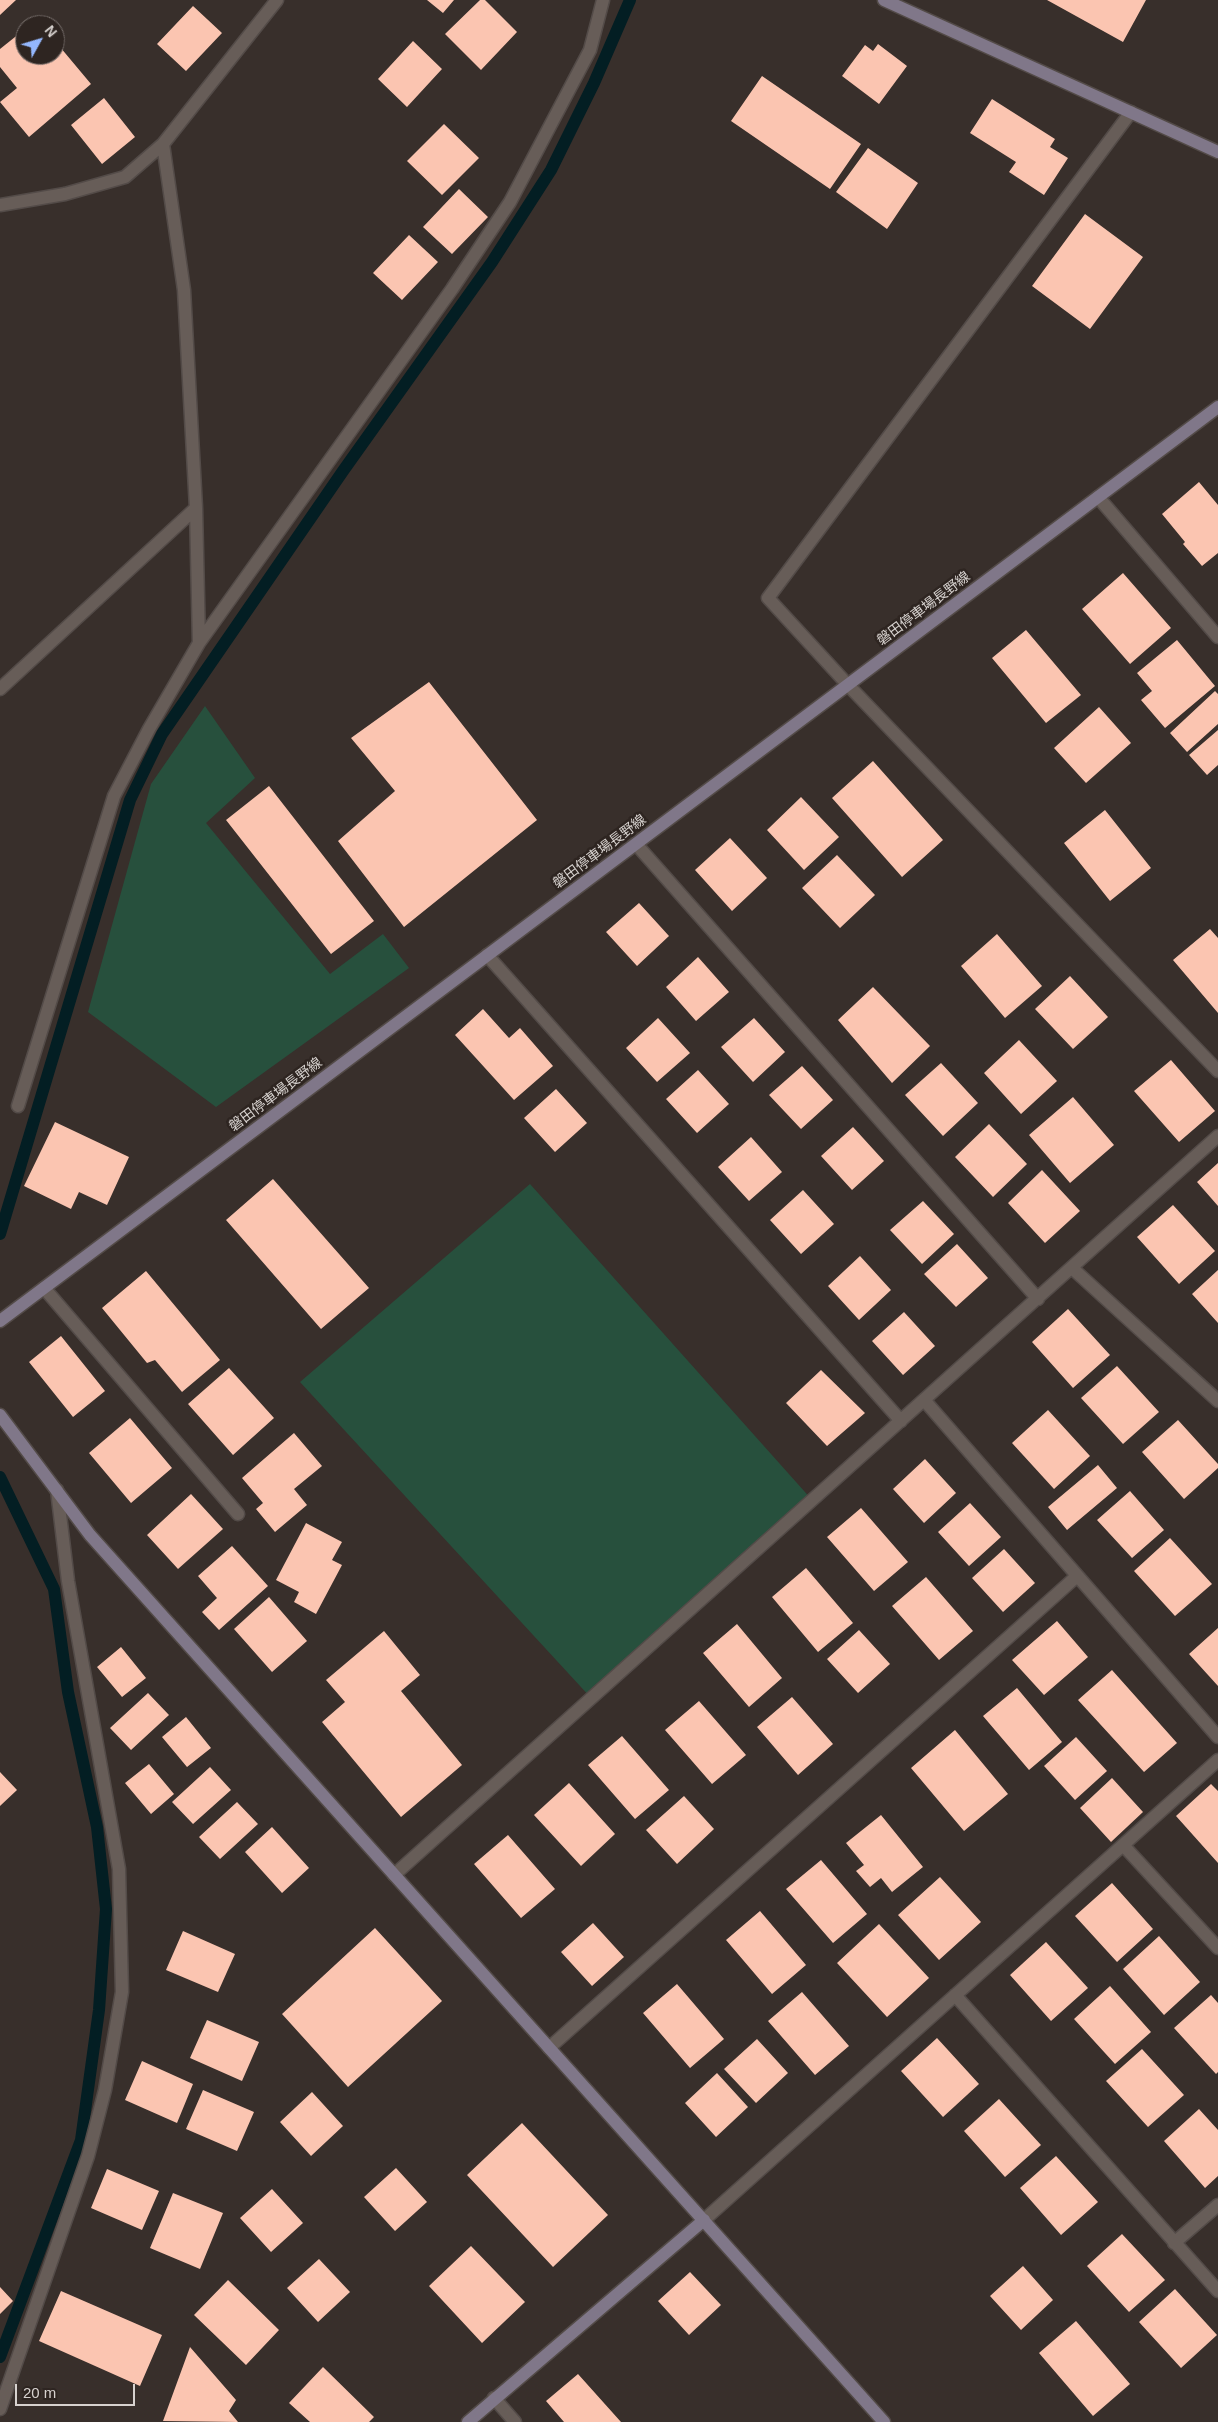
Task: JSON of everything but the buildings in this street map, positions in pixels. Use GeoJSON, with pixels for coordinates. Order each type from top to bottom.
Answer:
{"type":"FeatureCollection","features":[{"type":"Feature","properties":{"kind":"street"},"geometry":{"type":"LineString","coordinates":[[0,205],[65,194],[125,177],[163,144],[277,0]]}},
{"type":"Feature","properties":{"kind":"street"},"geometry":{"type":"LineString","coordinates":[[18,1106],[114,796],[149,729],[200,643],[452,289],[510,202],[590,50],[603,0]]}},
{"type":"Feature","properties":{"kind":"street"},"geometry":{"type":"LineString","coordinates":[[884,0],[1218,152]]}},
{"type":"Feature","properties":{"kind":"street"},"geometry":{"type":"LineString","coordinates":[[1131,112],[768,598],[848,685],[1218,1071]]}},
{"type":"Feature","properties":{"kind":"street"},"geometry":{"type":"LineString","coordinates":[[163,144],[184,290],[196,508],[200,643]]}},
{"type":"Feature","properties":{"kind":"street","name":"磐田停車場長野線"},"geometry":{"type":"LineString","coordinates":[[0,1321],[1218,407]]}},
{"type":"Feature","properties":{"kind":"street"},"geometry":{"type":"LineString","coordinates":[[1098,497],[1218,637]]}},
{"type":"Feature","properties":{"kind":"street"},"geometry":{"type":"LineString","coordinates":[[0,689],[196,508]]}},
{"type":"Feature","properties":{"kind":"street"},"geometry":{"type":"LineString","coordinates":[[636,844],[1038,1298]]}},
{"type":"Feature","properties":{"kind":"street"},"geometry":{"type":"LineString","coordinates":[[487,956],[902,1421]]}},
{"type":"Feature","properties":{"kind":"street"},"geometry":{"type":"LineString","coordinates":[[394,1875],[925,1401],[1218,1136]]}},
{"type":"Feature","properties":{"kind":"street"},"geometry":{"type":"LineString","coordinates":[[1072,1268],[1218,1401]]}},
{"type":"Feature","properties":{"kind":"street"},"geometry":{"type":"LineString","coordinates":[[44,1288],[238,1514]]}},
{"type":"Feature","properties":{"kind":"street"},"geometry":{"type":"LineString","coordinates":[[925,1401],[1218,1737]]}},
{"type":"Feature","properties":{"kind":"street"},"geometry":{"type":"LineString","coordinates":[[0,1415],[90,1535],[884,2422]]}},
{"type":"Feature","properties":{"kind":"street"},"geometry":{"type":"LineString","coordinates":[[0,2409],[88,2156],[105,2090],[122,1992],[119,1869],[68,1582],[57,1490]]}},
{"type":"Feature","properties":{"kind":"street"},"geometry":{"type":"LineString","coordinates":[[549,2048],[1077,1576]]}},
{"type":"Feature","properties":{"kind":"street"},"geometry":{"type":"LineString","coordinates":[[468,2422],[704,2220],[1218,1760]]}},
{"type":"Feature","properties":{"kind":"street"},"geometry":{"type":"LineString","coordinates":[[1124,1845],[1218,1948]]}},
{"type":"Feature","properties":{"kind":"street"},"geometry":{"type":"LineString","coordinates":[[955,1995],[1218,2291]]}},
{"type":"Feature","properties":{"kind":"street"},"geometry":{"type":"LineString","coordinates":[[1174,2243],[1218,2205]]}},
{"type":"Feature","properties":{"kind":"street"},"geometry":{"type":"LineString","coordinates":[[494,2398],[515,2422]]}},
{"type":"Feature","properties":{"kind":"green space"},"geometry":{"type":"Polygon","coordinates":[[[205,706],[255,778],[206,823],[330,974],[383,934],[409,968],[216,1107],[88,1012],[151,784],[205,706]]]}},
{"type":"Feature","properties":{"kind":"green space"},"geometry":{"type":"Polygon","coordinates":[[[530,1184],[813,1501],[592,1699],[300,1382],[530,1184]]]}},
{"type":"Feature","properties":{"kind":"waterway"},"geometry":{"type":"LineString","coordinates":[[0,1234],[130,800],[162,734],[343,471],[492,262],[551,170],[594,83],[630,0]]}},
{"type":"Feature","properties":{"kind":"waterway"},"geometry":{"type":"LineString","coordinates":[[0,1477],[54,1589],[68,1692],[97,1827],[106,1909],[99,2010],[81,2140],[0,2357]]}}]}
